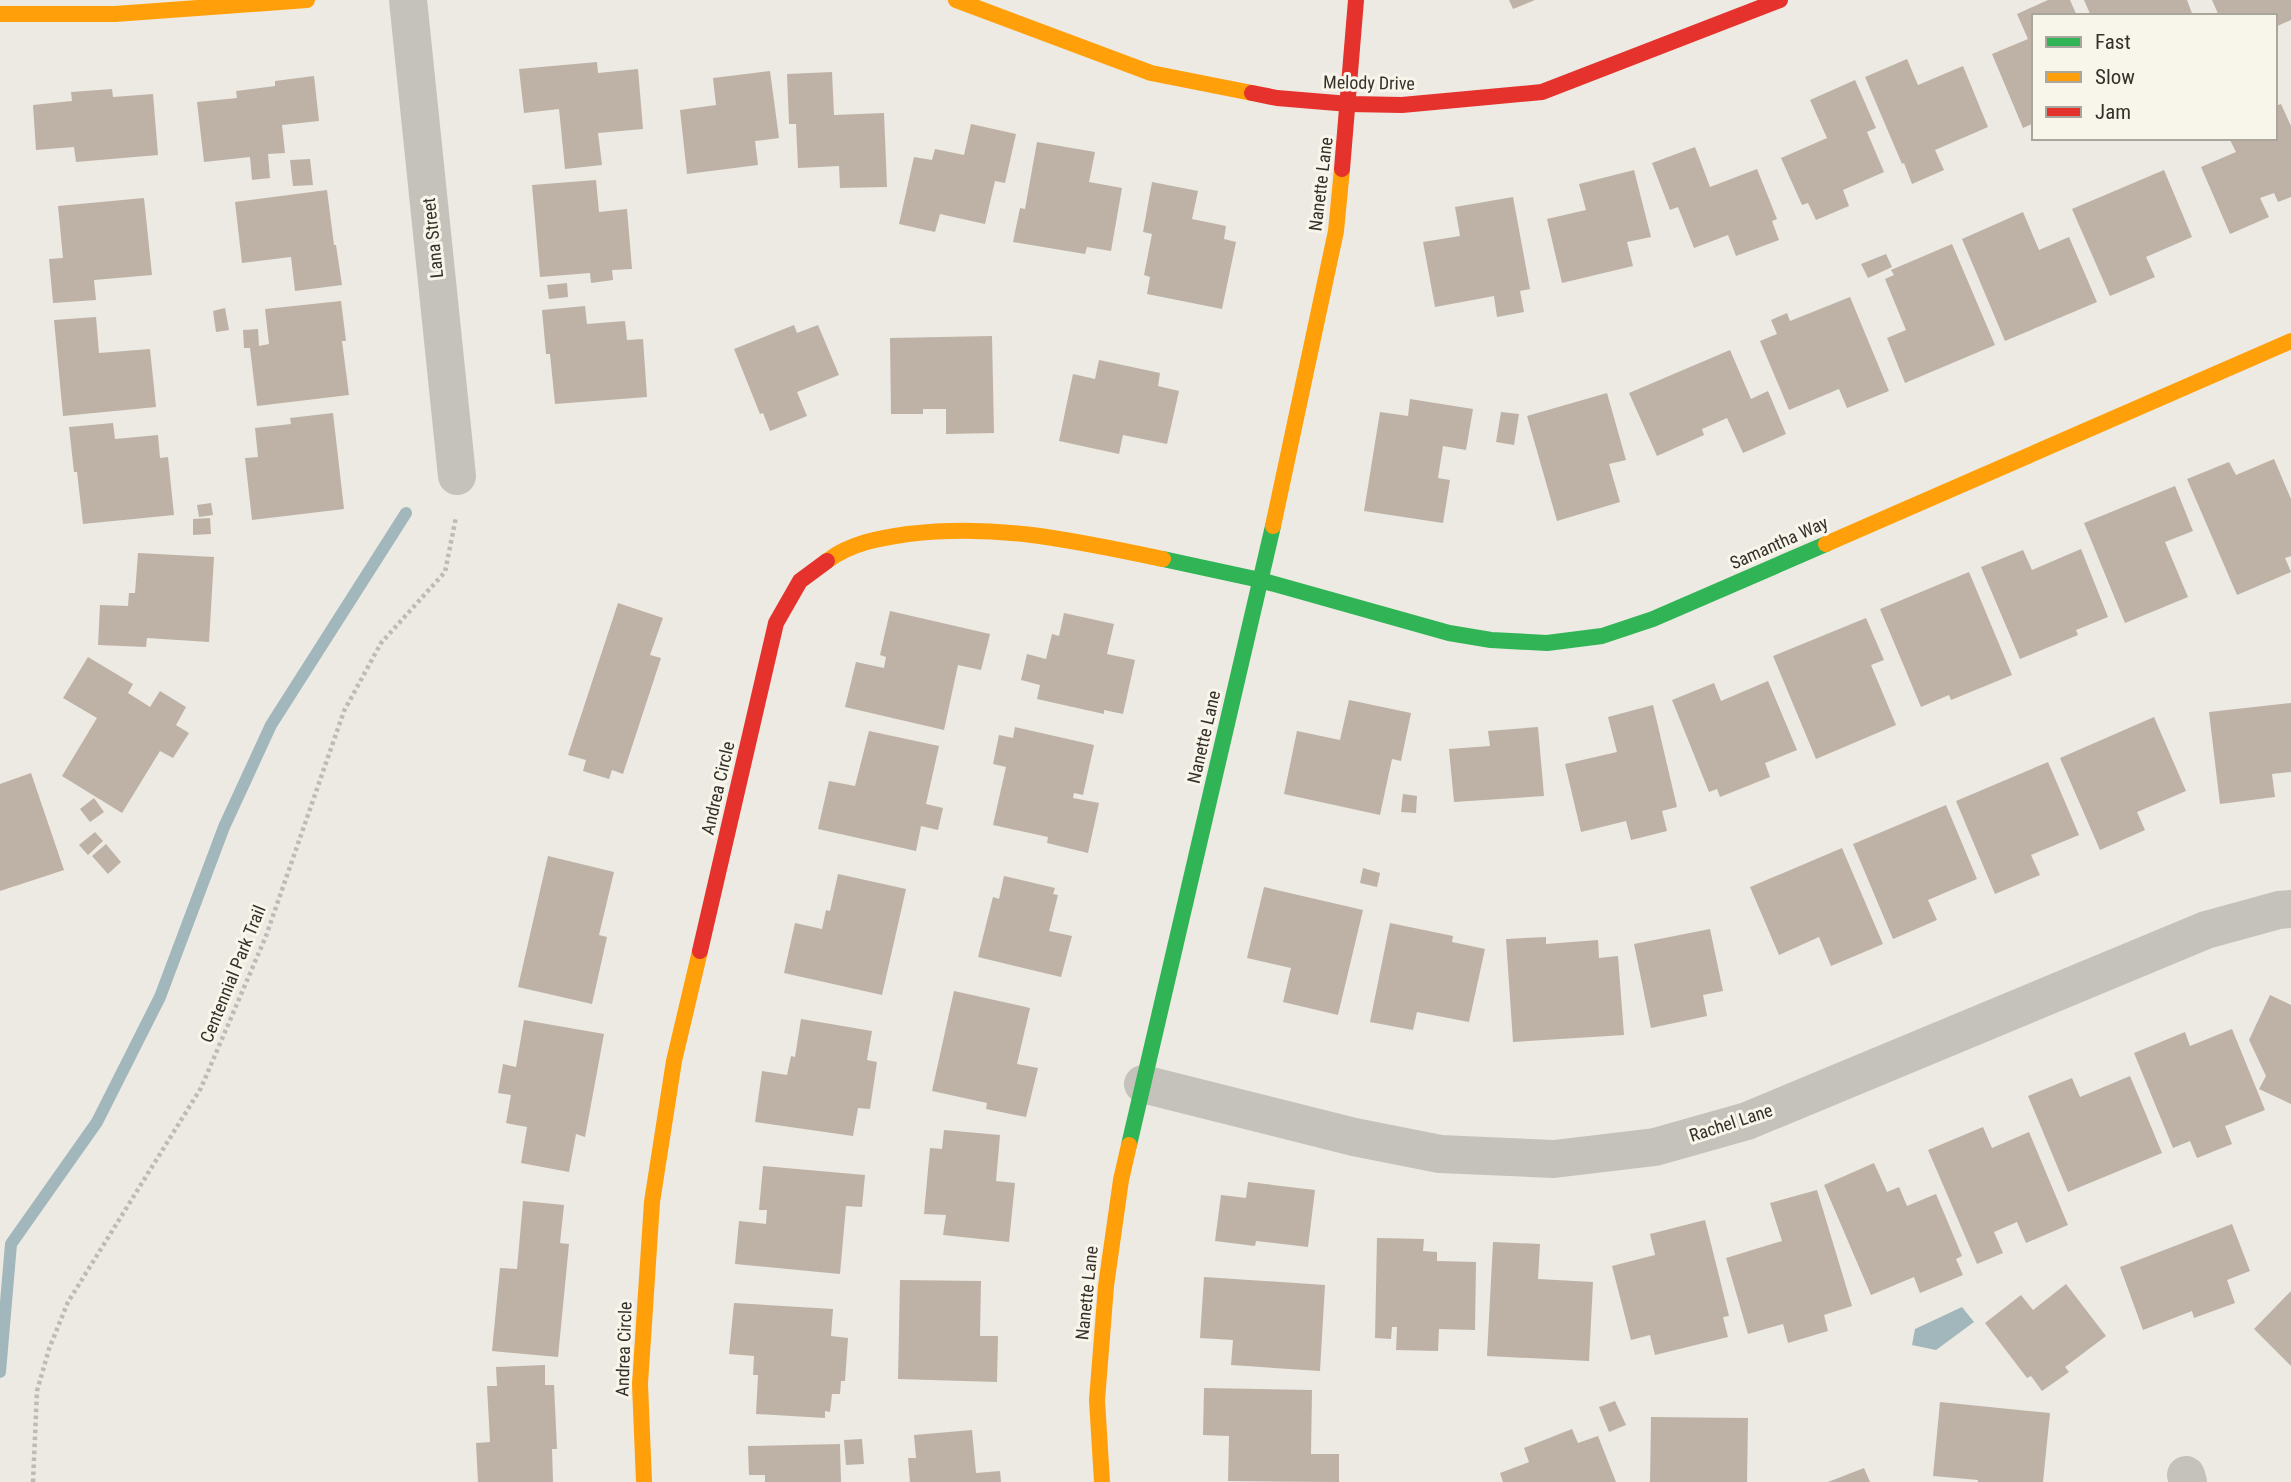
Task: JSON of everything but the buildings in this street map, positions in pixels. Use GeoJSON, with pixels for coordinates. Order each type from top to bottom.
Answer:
{"type":"FeatureCollection","features":[{"type":"Feature","properties":{"kind":"street"},"geometry":{"type":"LineString","coordinates":[[0,14],[40,16],[151,11],[307,0]]}},
{"type":"Feature","properties":{"kind":"street","name":"Lana Street"},"geometry":{"type":"LineString","coordinates":[[408,0],[457,476]]}},
{"type":"Feature","properties":{"kind":"street","name":"Melody Drive"},"geometry":{"type":"LineString","coordinates":[[956,0],[1151,73],[1277,98],[1402,105],[1542,92],[1780,0]]}},
{"type":"Feature","properties":{"kind":"street","name":"Nanette Lane"},"geometry":{"type":"LineString","coordinates":[[1102,1482],[1097,1399],[1106,1286],[1121,1181],[1291,448],[1336,231],[1356,0]]}},
{"type":"Feature","properties":{"kind":"street","name":"Samantha Way"},"geometry":{"type":"LineString","coordinates":[[1260,580],[1449,633],[1491,640],[1547,643],[1602,636],[1653,619],[2291,341]]}},
{"type":"Feature","properties":{"kind":"street","name":"Andrea Circle"},"geometry":{"type":"LineString","coordinates":[[644,1482],[640,1384],[652,1202],[674,1060],[776,623],[800,582],[837,553],[877,538],[934,531],[995,530],[1068,539],[1260,580]]}},
{"type":"Feature","properties":{"kind":"street","name":"Rachel Lane"},"geometry":{"type":"LineString","coordinates":[[1143,1084],[1354,1137],[1440,1154],[1554,1159],[1655,1147],[1747,1121],[2206,930],[2291,909]]}},
{"type":"Feature","properties":{"kind":"path","name":"Centennial Park Trail"},"geometry":{"type":"LineString","coordinates":[[33,1482],[37,1391],[49,1349],[68,1302],[201,1088],[266,936],[344,711],[381,643],[445,572],[457,513],[457,476]]}},
{"type":"Feature","properties":{"kind":"water"},"geometry":{"type":"Polygon","coordinates":[[[1962,1307],[1974,1322],[1936,1350],[1912,1345],[1915,1329],[1962,1307]]]}},
{"type":"Feature","properties":{"kind":"waterway"},"geometry":{"type":"LineString","coordinates":[[0,1372],[11,1244],[97,1122],[160,997],[224,827],[271,725],[406,513]]}},
{"type":"Feature","properties":{"kind":"traffic: fast"},"geometry":{"type":"LineString","coordinates":[[1129,1145],[1273,526]]}},
{"type":"Feature","properties":{"kind":"traffic: fast"},"geometry":{"type":"LineString","coordinates":[[1163,559],[1260,580],[1449,633],[1491,640],[1547,643],[1602,636],[1653,619],[1826,544]]}},
{"type":"Feature","properties":{"kind":"traffic: slow"},"geometry":{"type":"LineString","coordinates":[[0,14],[115,14],[307,0]]}},
{"type":"Feature","properties":{"kind":"traffic: slow"},"geometry":{"type":"LineString","coordinates":[[956,0],[1151,73],[1252,93]]}},
{"type":"Feature","properties":{"kind":"traffic: slow"},"geometry":{"type":"LineString","coordinates":[[1273,526],[1336,231],[1342,169]]}},
{"type":"Feature","properties":{"kind":"traffic: slow"},"geometry":{"type":"LineString","coordinates":[[1826,544],[2291,341]]}},
{"type":"Feature","properties":{"kind":"traffic: slow"},"geometry":{"type":"LineString","coordinates":[[827,561],[845,550],[876,540],[941,531],[1005,532],[1037,536],[1163,559]]}},
{"type":"Feature","properties":{"kind":"traffic: slow"},"geometry":{"type":"LineString","coordinates":[[644,1482],[640,1384],[652,1202],[674,1061],[700,951]]}},
{"type":"Feature","properties":{"kind":"traffic: slow"},"geometry":{"type":"LineString","coordinates":[[1102,1482],[1097,1400],[1106,1286],[1121,1180],[1129,1145]]}},
{"type":"Feature","properties":{"kind":"traffic: jam"},"geometry":{"type":"LineString","coordinates":[[1342,169],[1356,0]]}},
{"type":"Feature","properties":{"kind":"traffic: jam"},"geometry":{"type":"LineString","coordinates":[[1252,93],[1277,98],[1349,104],[1402,105],[1542,92],[1780,0]]}},
{"type":"Feature","properties":{"kind":"traffic: jam"},"geometry":{"type":"LineString","coordinates":[[700,951],[776,623],[800,581],[827,561]]}}]}
